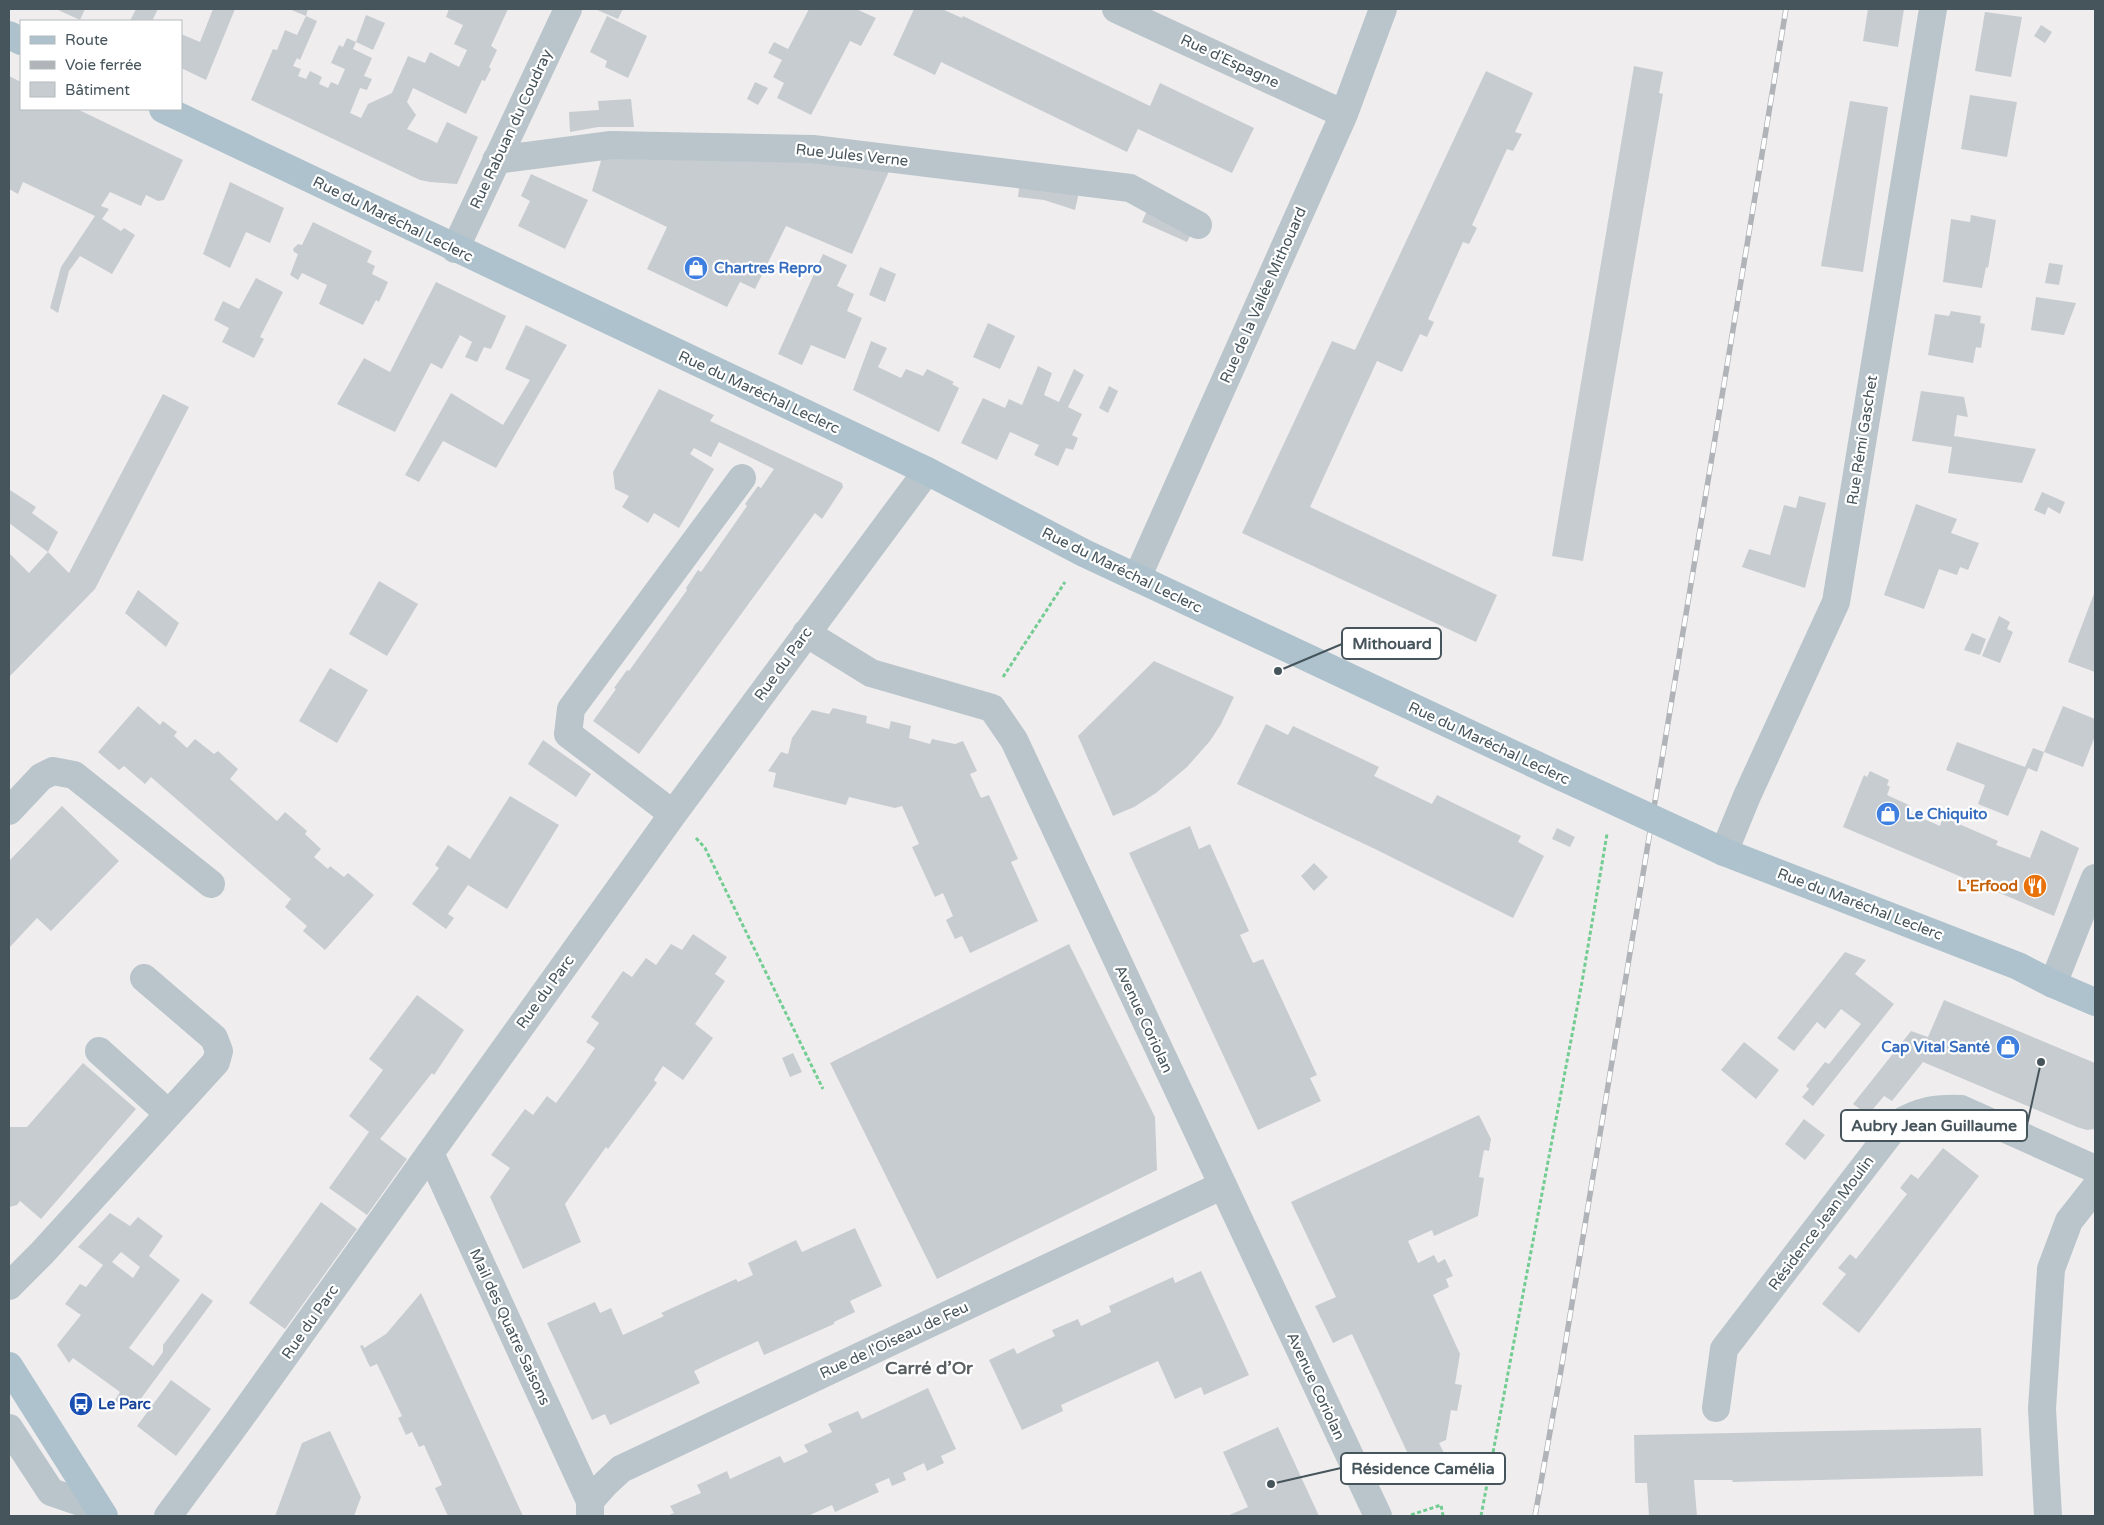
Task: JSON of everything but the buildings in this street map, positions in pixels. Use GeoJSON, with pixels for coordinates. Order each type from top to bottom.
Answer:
{"type":"FeatureCollection","features":[{"type":"Feature","properties":{"kind":"main road","name":"Rue du Maréchal Leclerc"},"geometry":{"type":"LineString","coordinates":[[165,110],[927,471],[1136,578],[1724,852],[2018,966],[2095,1002]]}},
{"type":"Feature","properties":{"kind":"main road"},"geometry":{"type":"LineString","coordinates":[[9,1366],[101,1512]]}},
{"type":"Feature","properties":{"kind":"street","name":"Rue Rabuan du Coudray"},"geometry":{"type":"LineString","coordinates":[[455,249],[568,9]]}},
{"type":"Feature","properties":{"kind":"street","name":"Rue d'Espagne"},"geometry":{"type":"LineString","coordinates":[[1116,9],[1344,114]]}},
{"type":"Feature","properties":{"kind":"street","name":"Rue de la Vallée Mithouard"},"geometry":{"type":"LineString","coordinates":[[1136,578],[1344,114],[1383,9]]}},
{"type":"Feature","properties":{"kind":"street","name":"Rue Rémi Gaschet"},"geometry":{"type":"LineString","coordinates":[[1724,852],[1747,796],[1836,602],[1933,9]]}},
{"type":"Feature","properties":{"kind":"street","name":"Rue Jules Verne"},"geometry":{"type":"LineString","coordinates":[[496,160],[610,145],[814,149],[1130,188],[1198,225]]}},
{"type":"Feature","properties":{"kind":"street","name":"Rue du Parc"},"geometry":{"type":"LineString","coordinates":[[168,1516],[673,814],[927,471]]}},
{"type":"Feature","properties":{"kind":"street"},"geometry":{"type":"LineString","coordinates":[[673,814],[568,734],[571,709],[742,478]]}},
{"type":"Feature","properties":{"kind":"street"},"geometry":{"type":"LineString","coordinates":[[806,633],[871,673],[992,708]]}},
{"type":"Feature","properties":{"kind":"street","name":"Avenue Coriolan"},"geometry":{"type":"LineString","coordinates":[[992,708],[1014,740],[1221,1186],[1378,1516]]}},
{"type":"Feature","properties":{"kind":"street"},"geometry":{"type":"LineString","coordinates":[[9,811],[41,777],[53,771],[74,775],[211,884]]}},
{"type":"Feature","properties":{"kind":"street"},"geometry":{"type":"LineString","coordinates":[[2053,984],[2095,878]]}},
{"type":"Feature","properties":{"kind":"street"},"geometry":{"type":"LineString","coordinates":[[9,1286],[42,1253],[216,1062],[218,1051],[214,1038],[144,978]]}},
{"type":"Feature","properties":{"kind":"street"},"geometry":{"type":"LineString","coordinates":[[99,1051],[169,1114]]}},
{"type":"Feature","properties":{"kind":"street","name":"Résidence Jean Moulin"},"geometry":{"type":"LineString","coordinates":[[1716,1408],[1724,1349],[1897,1124],[1917,1113],[1938,1108],[1961,1109],[2095,1169]]}},
{"type":"Feature","properties":{"kind":"street","name":"Mail des Quatre Saisons"},"geometry":{"type":"LineString","coordinates":[[430,1153],[590,1508]]}},
{"type":"Feature","properties":{"kind":"street","name":"Rue de l'Oiseau de Feu"},"geometry":{"type":"LineString","coordinates":[[590,1508],[605,1484],[622,1469],[1221,1186]]}},
{"type":"Feature","properties":{"kind":"street"},"geometry":{"type":"LineString","coordinates":[[2048,1516],[2042,1409],[2051,1269],[2069,1221],[2095,1188]]}},
{"type":"Feature","properties":{"kind":"street"},"geometry":{"type":"LineString","coordinates":[[9,1428],[51,1492],[101,1512]]}},
{"type":"Feature","properties":{"kind":"path"},"geometry":{"type":"LineString","coordinates":[[992,708],[1001,679],[1084,553]]}},
{"type":"Feature","properties":{"kind":"path"},"geometry":{"type":"LineString","coordinates":[[673,814],[706,848],[823,1089]]}},
{"type":"Feature","properties":{"kind":"path"},"geometry":{"type":"LineString","coordinates":[[1481,1516],[1580,992],[1600,871]]}},
{"type":"Feature","properties":{"kind":"path"},"geometry":{"type":"LineString","coordinates":[[1406,1516],[1441,1505],[1443,1516]]}},
{"type":"Feature","properties":{"kind":"railway"},"geometry":{"type":"LineString","coordinates":[[1535,1516],[1561,1370],[1786,9]]}},
{"type":"Feature","properties":{"kind":"place","name":"Chartres Repro"},"geometry":{"type":"Point","coordinates":[696,268]}},
{"type":"Feature","properties":{"kind":"place","name":"Mithouard"},"geometry":{"type":"Point","coordinates":[1278,671]}},
{"type":"Feature","properties":{"kind":"place","name":"Le Chiquito"},"geometry":{"type":"Point","coordinates":[1888,814]}},
{"type":"Feature","properties":{"kind":"place","name":"L’Erfood"},"geometry":{"type":"Point","coordinates":[2035,886]}},
{"type":"Feature","properties":{"kind":"place","name":"Cap Vital Santé"},"geometry":{"type":"Point","coordinates":[2008,1047]}},
{"type":"Feature","properties":{"kind":"place","name":"Aubry Jean Guillaume"},"geometry":{"type":"Point","coordinates":[2041,1062]}},
{"type":"Feature","properties":{"kind":"place","name":"Le Parc"},"geometry":{"type":"Point","coordinates":[81,1404]}},
{"type":"Feature","properties":{"kind":"place","name":"Résidence Camélia"},"geometry":{"type":"Point","coordinates":[1271,1484]}},
{"type":"Feature","properties":{"kind":"district","name":"Carré d’Or"},"geometry":{"type":"Point","coordinates":[929,1368]}}]}
